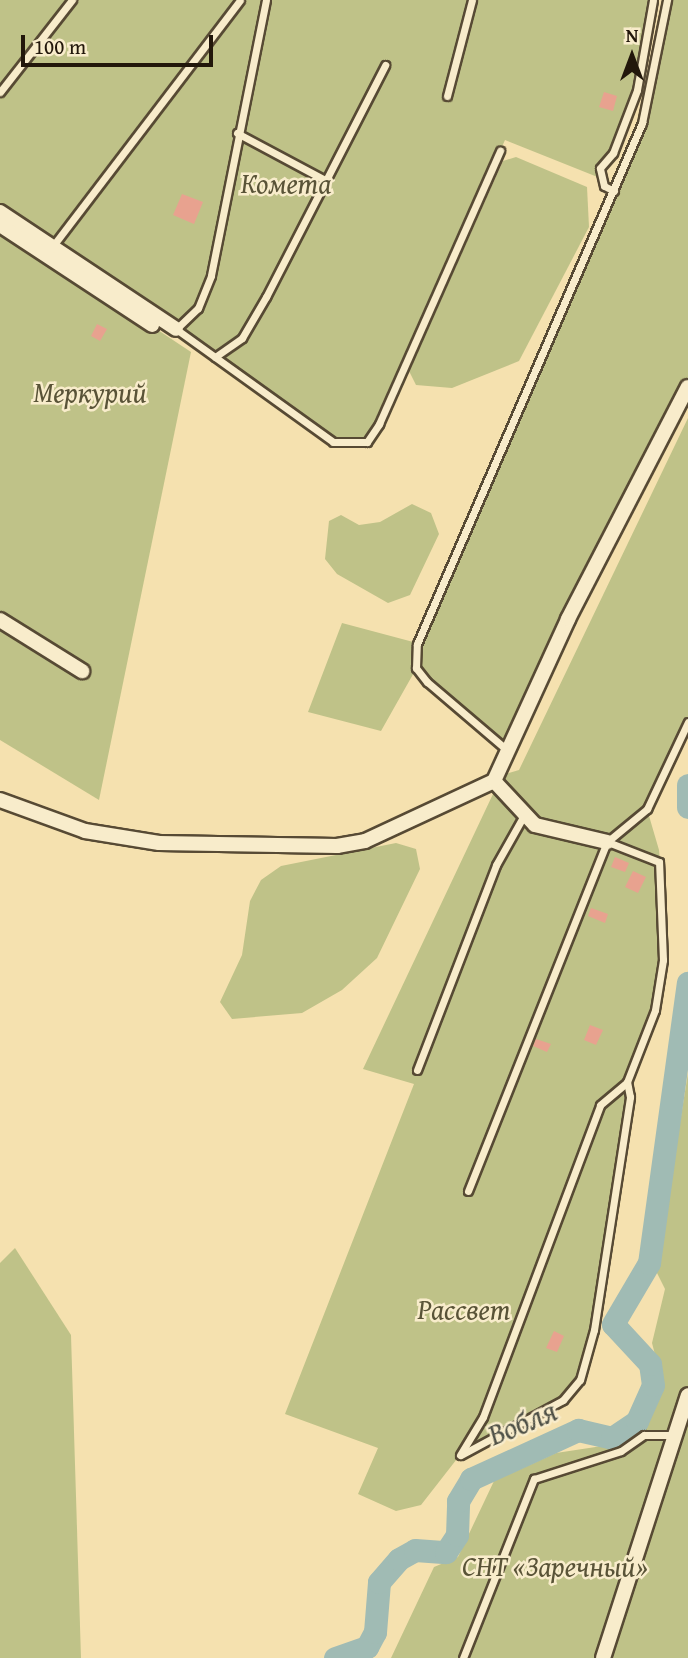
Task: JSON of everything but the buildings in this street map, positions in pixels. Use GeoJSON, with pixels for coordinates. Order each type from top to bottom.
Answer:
{"type":"FeatureCollection","features":[{"type":"Feature","properties":{"kind":"street"},"geometry":{"type":"LineString","coordinates":[[0,212],[176,329]]}},
{"type":"Feature","properties":{"kind":"street"},"geometry":{"type":"LineString","coordinates":[[0,225],[152,325]]}},
{"type":"Feature","properties":{"kind":"street"},"geometry":{"type":"LineString","coordinates":[[0,800],[85,831],[159,843],[337,846],[365,841],[494,781],[688,387]]}},
{"type":"Feature","properties":{"kind":"street"},"geometry":{"type":"LineString","coordinates":[[0,620],[82,671]]}},
{"type":"Feature","properties":{"kind":"street"},"geometry":{"type":"LineString","coordinates":[[494,781],[523,817],[607,842]]}},
{"type":"Feature","properties":{"kind":"street"},"geometry":{"type":"LineString","coordinates":[[603,1658],[688,1395]]}},
{"type":"Feature","properties":{"kind":"lane"},"geometry":{"type":"LineString","coordinates":[[0,92],[72,0]]}},
{"type":"Feature","properties":{"kind":"lane"},"geometry":{"type":"LineString","coordinates":[[52,247],[240,0]]}},
{"type":"Feature","properties":{"kind":"lane"},"geometry":{"type":"LineString","coordinates":[[266,0],[237,132],[211,276],[198,308],[176,329],[333,442],[347,447],[367,442],[500,151]]}},
{"type":"Feature","properties":{"kind":"lane"},"geometry":{"type":"LineString","coordinates":[[447,96],[472,0]]}},
{"type":"Feature","properties":{"kind":"lane"},"geometry":{"type":"LineString","coordinates":[[614,191],[604,186],[600,168],[613,153],[637,90],[653,0]]}},
{"type":"Feature","properties":{"kind":"lane"},"geometry":{"type":"LineString","coordinates":[[508,750],[427,681],[415,655],[614,191],[651,93],[667,0]]}},
{"type":"Feature","properties":{"kind":"lane"},"geometry":{"type":"LineString","coordinates":[[215,356],[242,338],[384,65]]}},
{"type":"Feature","properties":{"kind":"lane"},"geometry":{"type":"LineString","coordinates":[[237,132],[325,180]]}},
{"type":"Feature","properties":{"kind":"lane"},"geometry":{"type":"LineString","coordinates":[[468,1191],[607,842],[647,809],[688,722]]}},
{"type":"Feature","properties":{"kind":"lane"},"geometry":{"type":"LineString","coordinates":[[417,1070],[496,865],[523,817]]}},
{"type":"Feature","properties":{"kind":"lane"},"geometry":{"type":"LineString","coordinates":[[607,842],[659,862],[664,908],[655,1010],[626,1082],[600,1105],[483,1417],[460,1455],[563,1401],[580,1380],[594,1330],[593,1305],[630,1097],[626,1082]]}},
{"type":"Feature","properties":{"kind":"lane"},"geometry":{"type":"LineString","coordinates":[[463,1658],[534,1479],[621,1451],[644,1435],[676,1435]]}},
{"type":"Feature","properties":{"kind":"green space","name":"Комета"},"geometry":{"type":"Polygon","coordinates":[[[0,0],[653,0],[637,90],[600,178],[505,140],[379,424],[367,442],[347,447],[0,212],[0,0]]]}},
{"type":"Feature","properties":{"kind":"green space"},"geometry":{"type":"Polygon","coordinates":[[[667,0],[688,0],[688,387],[508,750],[416,669],[381,731],[308,712],[342,623],[417,643],[642,123],[667,0]]]}},
{"type":"Feature","properties":{"kind":"green space"},"geometry":{"type":"Polygon","coordinates":[[[516,157],[587,187],[589,227],[519,361],[452,388],[416,385],[409,371],[503,161],[516,157]]]}},
{"type":"Feature","properties":{"kind":"green space","name":"Меркурий"},"geometry":{"type":"Polygon","coordinates":[[[0,225],[191,352],[99,800],[0,740],[0,225]]]}},
{"type":"Feature","properties":{"kind":"green space","name":"Рассвет"},"geometry":{"type":"Polygon","coordinates":[[[688,418],[688,722],[647,809],[659,850],[664,909],[655,1010],[627,1082],[630,1097],[594,1330],[580,1380],[563,1400],[460,1455],[421,1505],[396,1511],[358,1494],[378,1448],[285,1414],[414,1084],[363,1069],[502,775],[519,770],[688,418]]]}},
{"type":"Feature","properties":{"kind":"green space"},"geometry":{"type":"Polygon","coordinates":[[[412,504],[431,513],[439,534],[410,595],[388,603],[337,574],[325,559],[329,521],[341,515],[359,525],[380,522],[412,504]]]}},
{"type":"Feature","properties":{"kind":"green space"},"geometry":{"type":"Polygon","coordinates":[[[396,843],[416,849],[420,869],[377,958],[342,990],[302,1013],[232,1019],[220,1002],[242,955],[250,901],[261,880],[281,866],[396,843]]]}},
{"type":"Feature","properties":{"kind":"green space","name":"СНТ «Заречный»"},"geometry":{"type":"Polygon","coordinates":[[[688,1073],[688,1658],[391,1658],[434,1567],[458,1557],[494,1481],[556,1453],[622,1443],[643,1423],[660,1374],[652,1343],[665,1289],[656,1271],[688,1073]]]}},
{"type":"Feature","properties":{"kind":"green space"},"geometry":{"type":"Polygon","coordinates":[[[15,1248],[71,1335],[81,1658],[0,1658],[0,1263],[15,1248]]]}},
{"type":"Feature","properties":{"kind":"waterway","name":"Вобля"},"geometry":{"type":"LineString","coordinates":[[688,785],[688,807]]}},
{"type":"Feature","properties":{"kind":"waterway","name":"Вобля"},"geometry":{"type":"LineString","coordinates":[[335,1658],[367,1647],[375,1632],[379,1582],[399,1559],[415,1550],[446,1552],[457,1535],[458,1501],[471,1479],[578,1430],[612,1438],[637,1421],[653,1385],[650,1364],[613,1324],[649,1263],[688,983]]}}]}
